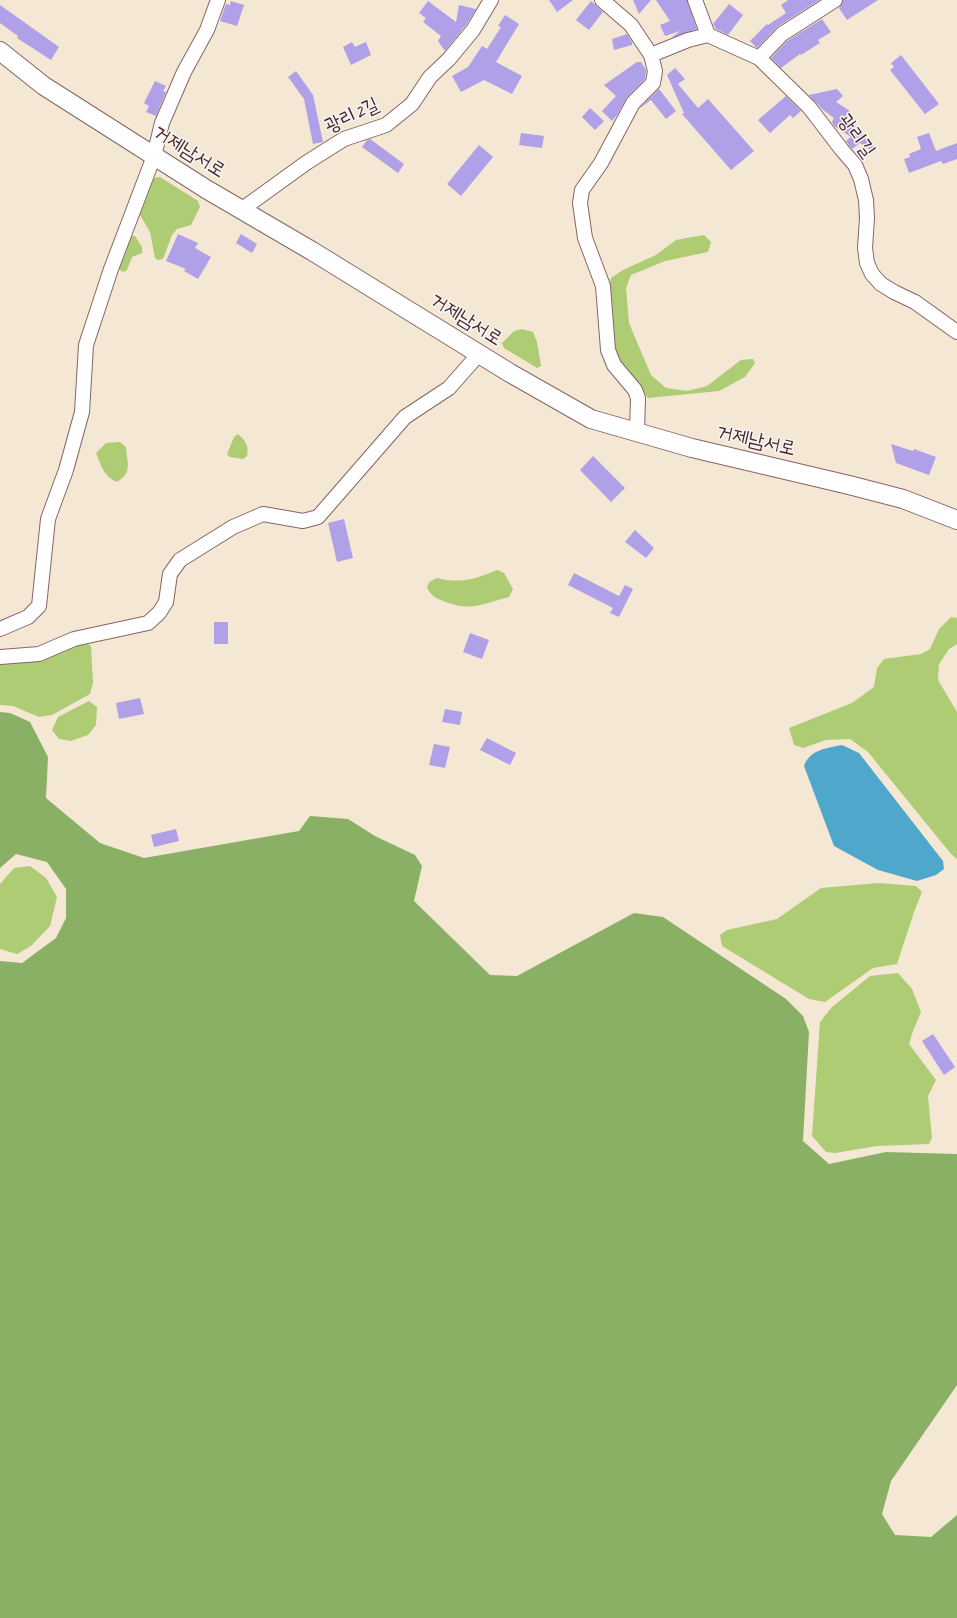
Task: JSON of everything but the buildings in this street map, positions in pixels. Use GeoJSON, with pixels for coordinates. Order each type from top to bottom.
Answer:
{"type":"FeatureCollection","features":[{"type":"Feature","properties":{"kind":"main road","name":"거제남서로"},"geometry":{"type":"LineString","coordinates":[[0,51],[44,86],[154,156],[480,354],[592,419],[692,448],[849,485],[896,498],[957,520]]}},
{"type":"Feature","properties":{"kind":"lane"},"geometry":{"type":"LineString","coordinates":[[0,629],[28,617],[39,606],[48,519],[66,470],[82,412],[86,345],[111,269],[154,156],[162,123],[184,72],[207,30],[218,0]]}},
{"type":"Feature","properties":{"kind":"lane","name":"광리2길"},"geometry":{"type":"LineString","coordinates":[[241,210],[306,163],[344,139],[386,125],[412,104],[430,77],[449,59],[473,30],[491,0]]}},
{"type":"Feature","properties":{"kind":"lane"},"geometry":{"type":"LineString","coordinates":[[602,0],[631,25],[651,55],[655,71],[653,83],[633,102],[601,162],[582,190],[580,203],[585,238],[603,286],[608,350],[614,364],[635,390],[638,398],[637,433]]}},
{"type":"Feature","properties":{"kind":"lane"},"geometry":{"type":"LineString","coordinates":[[651,55],[688,40],[708,35],[695,0]]}},
{"type":"Feature","properties":{"kind":"lane"},"geometry":{"type":"LineString","coordinates":[[759,58],[782,34],[835,0]]}},
{"type":"Feature","properties":{"kind":"lane","name":"광리길"},"geometry":{"type":"LineString","coordinates":[[708,35],[759,58],[809,107],[855,165],[861,179],[866,200],[867,218],[865,248],[867,262],[872,274],[881,284],[915,302],[957,332]]}},
{"type":"Feature","properties":{"kind":"lane"},"geometry":{"type":"LineString","coordinates":[[0,657],[39,654],[74,639],[148,623],[159,613],[166,602],[170,574],[180,560],[226,531],[263,514],[303,521],[318,517],[405,417],[449,388],[480,354]]}},
{"type":"Feature","properties":{"kind":"green space"},"geometry":{"type":"Polygon","coordinates":[[[160,177],[198,201],[200,207],[191,225],[177,229],[172,235],[163,259],[158,260],[155,258],[150,232],[140,215],[154,178],[160,177]]]}},
{"type":"Feature","properties":{"kind":"green space"},"geometry":{"type":"Polygon","coordinates":[[[704,235],[711,242],[708,252],[665,261],[631,275],[626,288],[629,323],[651,375],[666,388],[687,391],[707,386],[741,360],[753,359],[755,363],[745,377],[719,391],[648,398],[618,362],[614,348],[609,288],[611,278],[623,270],[656,255],[676,240],[704,235]]]}},
{"type":"Feature","properties":{"kind":"green space"},"geometry":{"type":"Polygon","coordinates":[[[130,236],[135,236],[142,247],[142,253],[132,257],[127,270],[124,272],[118,268],[130,236]]]}},
{"type":"Feature","properties":{"kind":"green space"},"geometry":{"type":"Polygon","coordinates":[[[522,329],[533,332],[537,342],[541,366],[537,368],[504,348],[502,343],[514,331],[522,329]]]}},
{"type":"Feature","properties":{"kind":"green space"},"geometry":{"type":"Polygon","coordinates":[[[238,434],[245,441],[248,449],[247,456],[243,459],[230,457],[227,454],[234,437],[238,434]]]}},
{"type":"Feature","properties":{"kind":"green space"},"geometry":{"type":"Polygon","coordinates":[[[120,442],[126,447],[128,467],[125,475],[117,482],[106,474],[96,453],[106,443],[120,442]]]}},
{"type":"Feature","properties":{"kind":"green space"},"geometry":{"type":"Polygon","coordinates":[[[497,570],[504,573],[513,589],[509,597],[478,606],[455,605],[446,602],[435,597],[427,588],[429,582],[437,578],[453,581],[468,580],[497,570]]]}},
{"type":"Feature","properties":{"kind":"green space"},"geometry":{"type":"Polygon","coordinates":[[[951,617],[957,618],[957,644],[949,649],[939,664],[938,680],[957,712],[957,859],[951,854],[868,752],[850,739],[826,740],[803,748],[794,745],[789,728],[852,703],[874,687],[877,668],[884,659],[921,654],[930,649],[939,629],[951,617]]]}},
{"type":"Feature","properties":{"kind":"green space"},"geometry":{"type":"Polygon","coordinates":[[[85,642],[91,646],[93,683],[90,694],[52,715],[39,717],[13,706],[0,705],[0,664],[42,661],[85,642]]]}},
{"type":"Feature","properties":{"kind":"green space"},"geometry":{"type":"Polygon","coordinates":[[[89,701],[97,707],[96,725],[88,735],[71,741],[59,739],[52,730],[58,717],[89,701]]]}},
{"type":"Feature","properties":{"kind":"green space"},"geometry":{"type":"Polygon","coordinates":[[[0,712],[10,713],[30,722],[48,757],[46,798],[100,843],[144,858],[299,831],[310,816],[348,819],[375,836],[415,855],[422,866],[414,901],[490,975],[517,976],[634,913],[663,917],[786,999],[803,1016],[809,1032],[803,1141],[829,1164],[886,1152],[957,1154],[957,1385],[891,1481],[882,1514],[895,1535],[931,1537],[957,1515],[957,1618],[0,1618],[0,961],[22,963],[56,938],[66,918],[66,889],[47,862],[16,854],[0,868],[0,712]]]}},
{"type":"Feature","properties":{"kind":"green space"},"geometry":{"type":"Polygon","coordinates":[[[30,866],[46,878],[57,897],[50,926],[31,946],[17,954],[0,949],[0,884],[14,868],[30,866]]]}},
{"type":"Feature","properties":{"kind":"green space"},"geometry":{"type":"Polygon","coordinates":[[[878,883],[916,886],[922,892],[897,964],[873,968],[825,1002],[809,999],[722,946],[720,935],[727,930],[777,919],[821,888],[878,883]]]}},
{"type":"Feature","properties":{"kind":"green space"},"geometry":{"type":"Polygon","coordinates":[[[898,973],[912,989],[921,1012],[909,1044],[936,1080],[928,1096],[932,1138],[929,1144],[877,1146],[835,1153],[826,1152],[812,1136],[820,1022],[832,1007],[870,976],[898,973]]]}},
{"type":"Feature","properties":{"kind":"water"},"geometry":{"type":"Polygon","coordinates":[[[842,745],[859,753],[943,861],[944,869],[936,875],[917,881],[878,870],[834,846],[804,766],[806,761],[814,753],[842,745]]]}}]}
